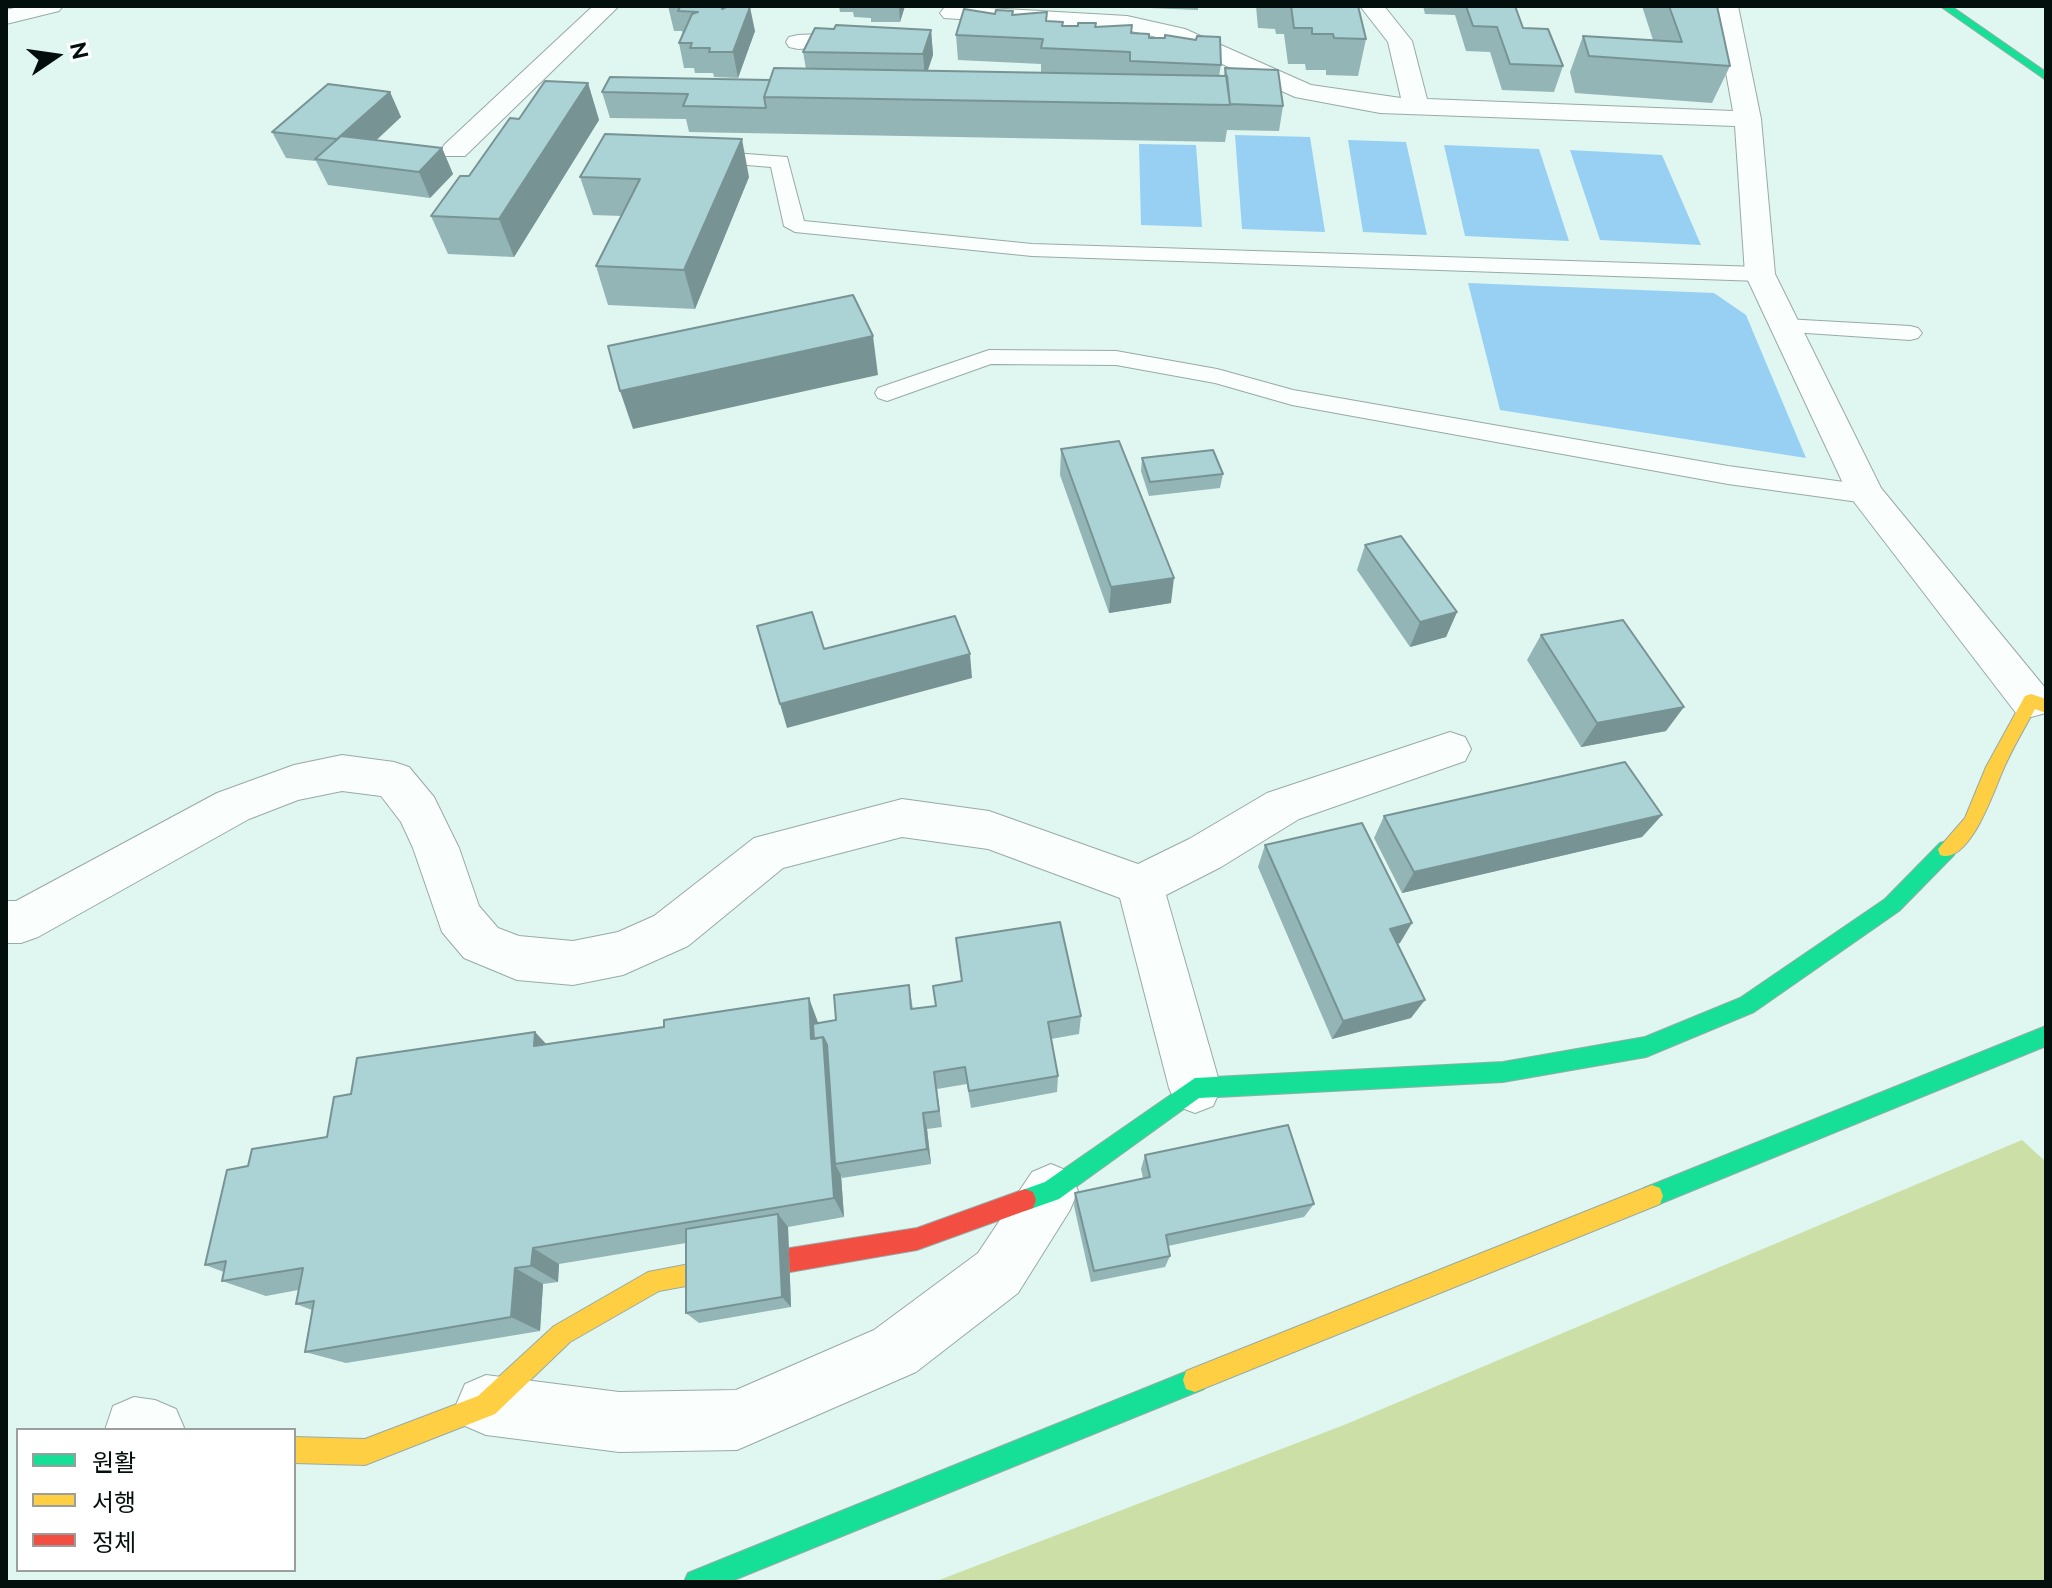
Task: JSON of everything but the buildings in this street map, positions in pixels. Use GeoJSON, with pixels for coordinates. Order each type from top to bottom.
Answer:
{"type":"FeatureCollection","features":[{"type":"Feature","properties":{"kind":"street"},"geometry":{"type":"LineString","coordinates":[[6,17],[51,6]]}},
{"type":"Feature","properties":{"kind":"street"},"geometry":{"type":"LineString","coordinates":[[455,150],[607,6]]}},
{"type":"Feature","properties":{"kind":"street"},"geometry":{"type":"LineString","coordinates":[[1372,6],[1400,41],[1416,106]]}},
{"type":"Feature","properties":{"kind":"street"},"geometry":{"type":"LineString","coordinates":[[790,1260],[917,1239],[1051,1191],[1195,1088],[1503,1072],[1646,1047],[1747,1005],[1892,905],[1972,823],[1995,767],[2038,703],[1866,494],[1760,274],[1748,119],[1726,6]]}},
{"type":"Feature","properties":{"kind":"street"},"geometry":{"type":"LineString","coordinates":[[1945,6],[2046,77]]}},
{"type":"Feature","properties":{"kind":"street"},"geometry":{"type":"LineString","coordinates":[[949,17],[1072,14],[1127,23],[1177,34],[1304,92],[1380,105],[1748,119]]}},
{"type":"Feature","properties":{"kind":"street"},"geometry":{"type":"LineString","coordinates":[[798,42],[887,39]]}},
{"type":"Feature","properties":{"kind":"street"},"geometry":{"type":"LineString","coordinates":[[1646,88],[1658,116]]}},
{"type":"Feature","properties":{"kind":"street"},"geometry":{"type":"LineString","coordinates":[[6,922],[21,922],[233,806],[294,783],[342,773],[394,780],[418,810],[436,848],[459,917],[481,943],[517,958],[573,963],[623,953],[671,931],[770,852],[902,818],[989,830],[1140,885],[1205,853],[1283,806],[1450,749]]}},
{"type":"Feature","properties":{"kind":"street"},"geometry":{"type":"LineString","coordinates":[[1140,885],[1195,1088]]}},
{"type":"Feature","properties":{"kind":"street"},"geometry":{"type":"LineString","coordinates":[[697,1582],[2046,1036]]}},
{"type":"Feature","properties":{"kind":"street"},"geometry":{"type":"LineString","coordinates":[[486,1405],[619,1422],[737,1420],[895,1351],[998,1273],[1051,1191]]}},
{"type":"Feature","properties":{"kind":"street"},"geometry":{"type":"LineString","coordinates":[[296,1450],[365,1452],[486,1405],[562,1334],[656,1280],[700,1274]]}},
{"type":"Feature","properties":{"kind":"lane"},"geometry":{"type":"LineString","coordinates":[[690,156],[780,161],[795,226],[1032,250],[1760,274]]}},
{"type":"Feature","properties":{"kind":"lane"},"geometry":{"type":"LineString","coordinates":[[1785,326],[1910,333]]}},
{"type":"Feature","properties":{"kind":"lane"},"geometry":{"type":"LineString","coordinates":[[887,393],[989,357],[1116,358],[1217,376],[1292,397],[1728,475],[1866,494]]}},
{"type":"Feature","properties":{"kind":"green space"},"geometry":{"type":"Polygon","coordinates":[[[2022,1140],[2046,1162],[2046,1582],[934,1582],[1344,1425],[2022,1140]]]}},
{"type":"Feature","properties":{"kind":"water"},"geometry":{"type":"Polygon","coordinates":[[[1235,135],[1310,137],[1325,232],[1242,229],[1235,135]]]}},
{"type":"Feature","properties":{"kind":"water"},"geometry":{"type":"Polygon","coordinates":[[[1348,140],[1406,142],[1427,235],[1363,232],[1348,140]]]}},
{"type":"Feature","properties":{"kind":"water"},"geometry":{"type":"Polygon","coordinates":[[[1139,144],[1196,145],[1202,227],[1141,225],[1139,144]]]}},
{"type":"Feature","properties":{"kind":"water"},"geometry":{"type":"Polygon","coordinates":[[[1444,145],[1539,149],[1569,241],[1465,236],[1444,145]]]}},
{"type":"Feature","properties":{"kind":"water"},"geometry":{"type":"Polygon","coordinates":[[[1570,150],[1662,155],[1701,245],[1600,240],[1570,150]]]}},
{"type":"Feature","properties":{"kind":"water"},"geometry":{"type":"Polygon","coordinates":[[[1468,283],[1714,293],[1746,315],[1806,458],[1500,410],[1468,283]]]}},
{"type":"Feature","properties":{"kind":"traffic: fast"},"geometry":{"type":"LineString","coordinates":[[1945,6],[2046,77]]}},
{"type":"Feature","properties":{"kind":"traffic: fast"},"geometry":{"type":"LineString","coordinates":[[1025,1200],[1051,1191],[1195,1088],[1503,1072],[1646,1047],[1747,1005],[1892,905],[1947,849]]}},
{"type":"Feature","properties":{"kind":"traffic: fast"},"geometry":{"type":"LineString","coordinates":[[1652,1196],[2046,1036]]}},
{"type":"Feature","properties":{"kind":"traffic: fast"},"geometry":{"type":"LineString","coordinates":[[697,1582],[1195,1380]]}},
{"type":"Feature","properties":{"kind":"traffic: slow"},"geometry":{"type":"LineString","coordinates":[[1947,849],[1972,823],[1995,767],[2031,701],[2046,706]]}},
{"type":"Feature","properties":{"kind":"traffic: slow"},"geometry":{"type":"LineString","coordinates":[[1195,1380],[1652,1196]]}},
{"type":"Feature","properties":{"kind":"traffic: slow"},"geometry":{"type":"LineString","coordinates":[[296,1450],[365,1452],[486,1405],[562,1334],[656,1280],[700,1274]]}},
{"type":"Feature","properties":{"kind":"traffic: jam"},"geometry":{"type":"LineString","coordinates":[[790,1260],[917,1239],[1025,1200]]}}]}
